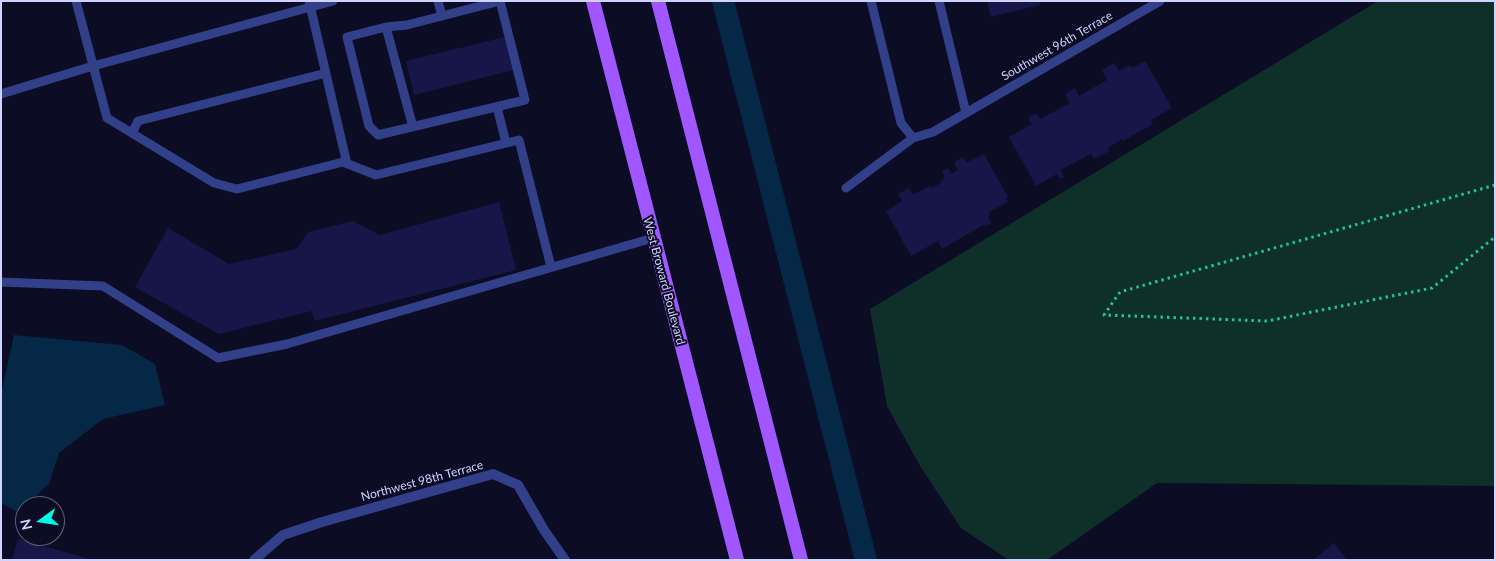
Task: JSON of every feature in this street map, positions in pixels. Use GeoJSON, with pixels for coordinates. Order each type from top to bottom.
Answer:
{"type":"FeatureCollection","features":[{"type":"Feature","properties":{"kind":"main road","name":"West Broward Boulevard"},"geometry":{"type":"LineString","coordinates":[[593,1],[737,560]]}},
{"type":"Feature","properties":{"kind":"main road"},"geometry":{"type":"LineString","coordinates":[[658,1],[802,560]]}},
{"type":"Feature","properties":{"kind":"street","name":"Northwest 98th Terrace"},"geometry":{"type":"LineString","coordinates":[[254,560],[282,535],[493,474],[518,485],[544,530],[565,560]]}},
{"type":"Feature","properties":{"kind":"lane"},"geometry":{"type":"LineString","coordinates":[[76,1],[106,118],[214,184],[237,190],[342,162],[376,175],[519,140],[551,267]]}},
{"type":"Feature","properties":{"kind":"lane"},"geometry":{"type":"LineString","coordinates":[[1,94],[309,4],[333,1]]}},
{"type":"Feature","properties":{"kind":"lane"},"geometry":{"type":"LineString","coordinates":[[438,1],[442,16]]}},
{"type":"Feature","properties":{"kind":"lane"},"geometry":{"type":"LineString","coordinates":[[500,1],[525,100],[378,135],[369,126],[347,38],[386,27],[407,25],[500,1]]}},
{"type":"Feature","properties":{"kind":"lane"},"geometry":{"type":"LineString","coordinates":[[871,1],[901,123],[913,138]]}},
{"type":"Feature","properties":{"kind":"lane"},"geometry":{"type":"LineString","coordinates":[[939,1],[966,113]]}},
{"type":"Feature","properties":{"kind":"lane","name":"Southwest 96th Terrace"},"geometry":{"type":"LineString","coordinates":[[846,188],[913,138],[933,132],[1160,1]]}},
{"type":"Feature","properties":{"kind":"lane"},"geometry":{"type":"LineString","coordinates":[[309,4],[348,164]]}},
{"type":"Feature","properties":{"kind":"lane"},"geometry":{"type":"LineString","coordinates":[[386,27],[413,127]]}},
{"type":"Feature","properties":{"kind":"lane"},"geometry":{"type":"LineString","coordinates":[[132,133],[138,120],[326,73]]}},
{"type":"Feature","properties":{"kind":"lane"},"geometry":{"type":"LineString","coordinates":[[497,107],[506,143]]}},
{"type":"Feature","properties":{"kind":"lane"},"geometry":{"type":"LineString","coordinates":[[1,282],[104,286],[218,358],[287,344],[653,238]]}},
{"type":"Feature","properties":{"kind":"path"},"geometry":{"type":"LineString","coordinates":[[1495,185],[1120,292],[1104,315],[1267,321],[1432,288],[1495,237]]}},
{"type":"Feature","properties":{"kind":"green space"},"geometry":{"type":"Polygon","coordinates":[[[1378,1],[1495,1],[1495,486],[1157,483],[1047,560],[1009,560],[961,528],[920,466],[887,406],[870,309],[1378,1]]]}},
{"type":"Feature","properties":{"kind":"water"},"geometry":{"type":"Polygon","coordinates":[[[14,335],[122,345],[155,364],[165,405],[103,419],[59,453],[49,484],[36,496],[15,496],[15,510],[1,503],[1,394],[14,335]]]}},
{"type":"Feature","properties":{"kind":"building"},"geometry":{"type":"Polygon","coordinates":[[[987,1],[1039,1],[1040,5],[991,17],[987,1]]]}},
{"type":"Feature","properties":{"kind":"building"},"geometry":{"type":"Polygon","coordinates":[[[505,37],[513,70],[414,95],[406,61],[505,37]]]}},
{"type":"Feature","properties":{"kind":"building"},"geometry":{"type":"Polygon","coordinates":[[[1145,61],[1172,108],[1151,120],[1153,124],[1108,148],[1109,151],[1094,159],[1091,154],[1060,170],[1064,177],[1060,179],[1057,174],[1036,186],[1009,137],[1032,124],[1028,118],[1037,113],[1040,119],[1070,103],[1065,94],[1075,88],[1079,96],[1107,80],[1102,70],[1114,63],[1119,71],[1130,65],[1132,68],[1145,61]]]}},
{"type":"Feature","properties":{"kind":"building"},"geometry":{"type":"Polygon","coordinates":[[[984,154],[1008,197],[1006,198],[1008,202],[989,212],[988,216],[991,223],[986,226],[985,224],[942,249],[938,241],[911,256],[886,211],[902,201],[898,194],[909,188],[913,195],[930,186],[931,188],[941,183],[940,181],[945,178],[942,171],[948,168],[951,174],[958,170],[954,162],[963,157],[966,163],[984,154]]]}},
{"type":"Feature","properties":{"kind":"building"},"geometry":{"type":"Polygon","coordinates":[[[499,202],[516,270],[314,321],[312,311],[219,334],[135,287],[168,228],[229,264],[297,249],[308,232],[353,221],[380,235],[499,202]]]}},
{"type":"Feature","properties":{"kind":"building"},"geometry":{"type":"Polygon","coordinates":[[[1334,543],[1347,560],[1313,560],[1334,543]]]}},
{"type":"Feature","properties":{"kind":"building"},"geometry":{"type":"Polygon","coordinates":[[[16,546],[43,546],[90,559],[90,560],[12,560],[16,546]]]}},
{"type":"Feature","properties":{"kind":"waterway"},"geometry":{"type":"LineString","coordinates":[[723,1],[866,560]]}}]}
